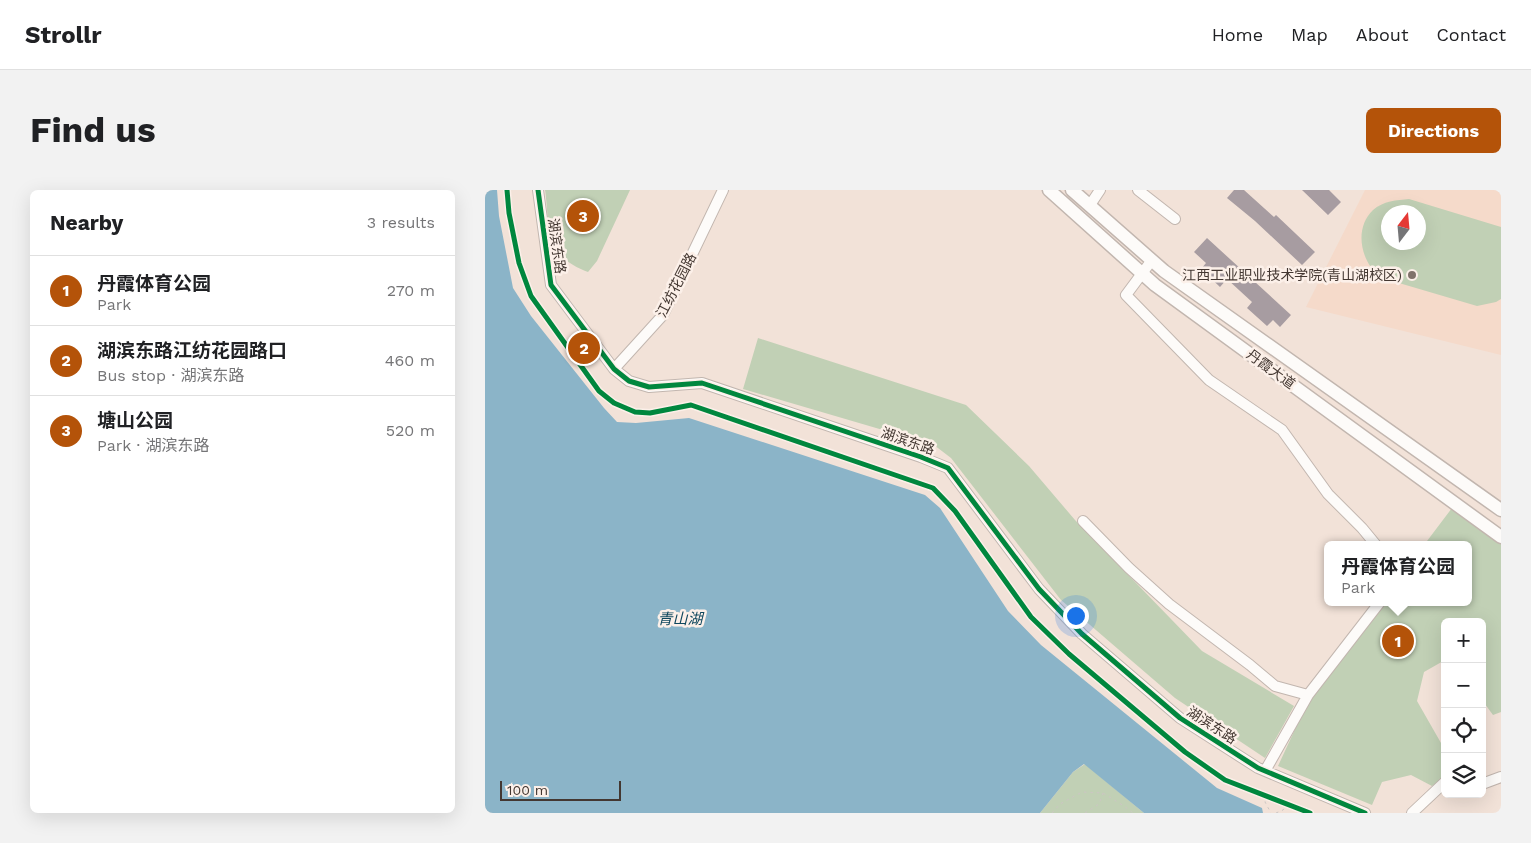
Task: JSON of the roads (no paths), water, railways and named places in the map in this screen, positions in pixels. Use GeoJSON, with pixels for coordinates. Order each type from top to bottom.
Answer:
{"type":"FeatureCollection","features":[{"type":"Feature","properties":{"kind":"main road","name":"丹霞大道"},"geometry":{"type":"LineString","coordinates":[[1049,190],[1155,284],[1501,537]]}},
{"type":"Feature","properties":{"kind":"main road","name":"丹霞大道"},"geometry":{"type":"LineString","coordinates":[[1072,190],[1164,270],[1501,510]]}},
{"type":"Feature","properties":{"kind":"street","name":"湖滨东路"},"geometry":{"type":"LineString","coordinates":[[538,190],[551,285],[614,369],[629,381],[649,387],[702,384],[921,457],[948,468],[1039,589],[1082,634],[1180,718],[1258,768],[1365,813]]}},
{"type":"Feature","properties":{"kind":"street","name":"江纺花园路"},"geometry":{"type":"LineString","coordinates":[[614,369],[663,315],[723,190]]}},
{"type":"Feature","properties":{"kind":"street"},"geometry":{"type":"LineString","coordinates":[[1090,205],[1100,190]]}},
{"type":"Feature","properties":{"kind":"street"},"geometry":{"type":"LineString","coordinates":[[1139,190],[1175,219]]}},
{"type":"Feature","properties":{"kind":"street"},"geometry":{"type":"LineString","coordinates":[[1152,260],[1126,295],[1209,380],[1282,430],[1327,494],[1372,541]]}},
{"type":"Feature","properties":{"kind":"street"},"geometry":{"type":"LineString","coordinates":[[1083,521],[1129,568],[1169,604],[1275,686],[1308,695]]}},
{"type":"Feature","properties":{"kind":"street"},"geometry":{"type":"LineString","coordinates":[[1265,771],[1308,695],[1377,606]]}},
{"type":"Feature","properties":{"kind":"street"},"geometry":{"type":"LineString","coordinates":[[1486,783],[1501,777]]}},
{"type":"Feature","properties":{"kind":"street"},"geometry":{"type":"LineString","coordinates":[[1412,813],[1441,786]]}},
{"type":"Feature","properties":{"kind":"water","name":"青山湖"},"geometry":{"type":"Polygon","coordinates":[[[485,190],[497,190],[499,216],[513,288],[531,316],[617,422],[636,423],[689,418],[925,495],[940,508],[1008,611],[1041,645],[1217,788],[1262,808],[1263,813],[1144,813],[1084,764],[1073,772],[1040,813],[485,813],[485,190]]]}},
{"type":"Feature","properties":{"kind":"place","name":"塘山公园"},"geometry":{"type":"Point","coordinates":[583,216]}},
{"type":"Feature","properties":{"kind":"place","name":"江西工业职业技术学院(青山湖校区)"},"geometry":{"type":"Point","coordinates":[1412,275]}},
{"type":"Feature","properties":{"kind":"place","name":"湖滨东路江纺花园路口"},"geometry":{"type":"Point","coordinates":[584,348]}},
{"type":"Feature","properties":{"kind":"place","name":"丹霞体育公园"},"geometry":{"type":"Point","coordinates":[1398,641]}}]}
